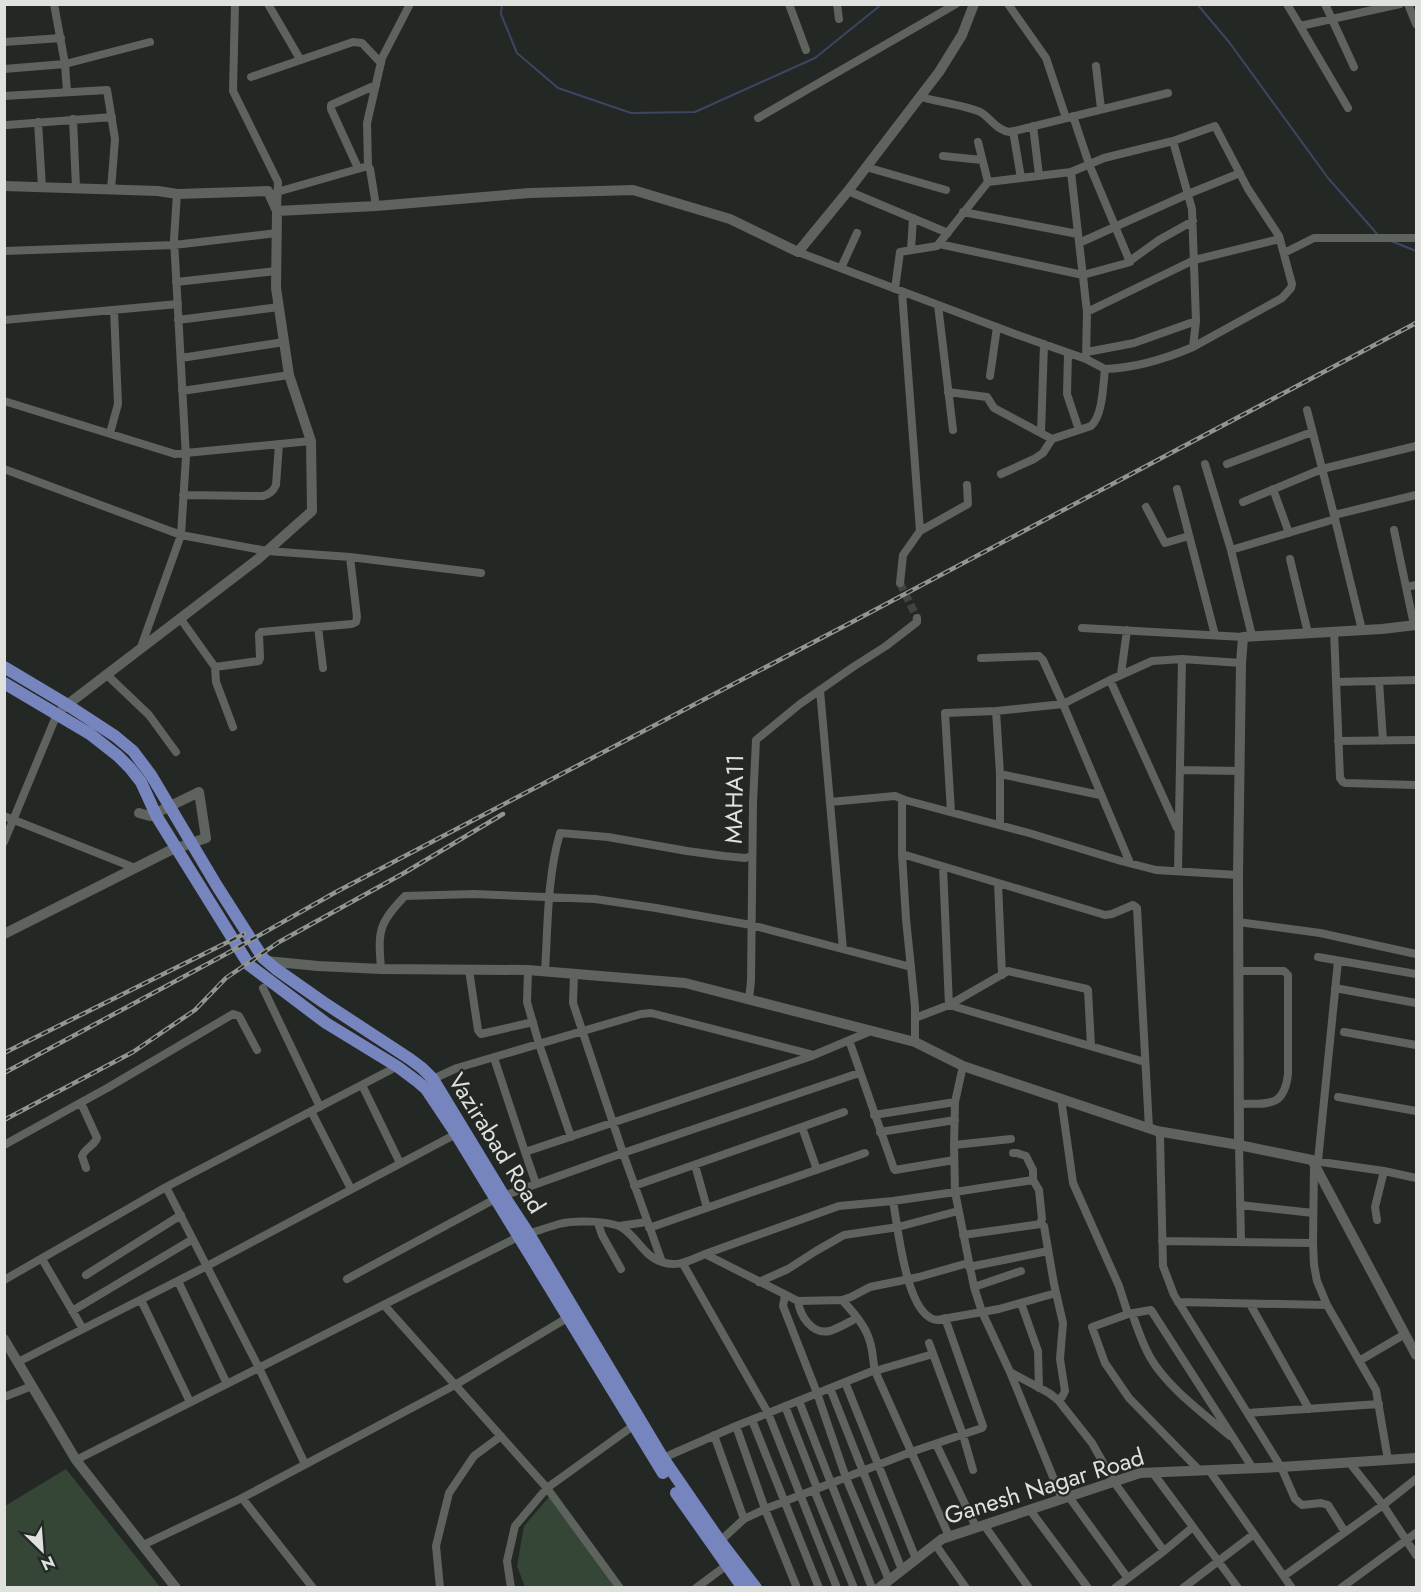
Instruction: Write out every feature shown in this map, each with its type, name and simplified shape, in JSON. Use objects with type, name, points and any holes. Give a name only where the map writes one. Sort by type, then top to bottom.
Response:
[{"type":"main road","name":"Vazirabad Road","points":[[4,667],[66,704],[115,736],[133,751],[146,779],[158,817],[249,965],[326,1023],[428,1083],[499,1197]]},
{"type":"main road","points":[[20,692],[27,680]]},
{"type":"main road","name":"Vazirabad Road","points":[[4,683],[103,744],[146,779],[263,959],[422,1068],[456,1134],[524,1235],[637,1423],[654,1460],[717,1544],[756,1587]]},
{"type":"main road","name":"Vazirabad Road","points":[[524,1235],[567,1318],[663,1458],[717,1544],[727,1565],[743,1587]]},
{"type":"street","points":[[54,4],[65,64],[67,92]]},
{"type":"street","points":[[4,842],[9,818],[57,714],[66,704],[258,559],[312,511],[311,441],[289,375],[276,288],[278,182],[233,91],[236,4]]},
{"type":"street","points":[[268,4],[300,59]]},
{"type":"street","points":[[376,206],[368,166],[367,127],[384,52],[410,4]]},
{"type":"street","points":[[789,4],[806,50]]},
{"type":"street","points":[[837,4],[839,20]]},
{"type":"street","points":[[758,118],[956,4]]},
{"type":"street","points":[[798,252],[921,97],[951,54],[974,4]]},
{"type":"street","points":[[1008,4],[1046,58],[1130,262]]},
{"type":"street","points":[[1287,4],[1348,108]]},
{"type":"street","points":[[1325,4],[1354,67]]},
{"type":"street","points":[[1300,26],[1400,4]]},
{"type":"street","points":[[1408,4],[1416,24]]},
{"type":"street","points":[[4,42],[61,38]]},
{"type":"street","points":[[4,69],[65,64],[150,42]]},
{"type":"street","points":[[251,77],[353,42],[365,46],[381,63]]},
{"type":"street","points":[[1096,66],[1101,109]]},
{"type":"street","points":[[358,168],[331,105],[376,85]]},
{"type":"street","points":[[4,96],[105,89],[115,142],[111,190]]},
{"type":"street","points":[[921,97],[980,112],[1005,132],[1168,93]]},
{"type":"street","points":[[7,124],[112,117]]},
{"type":"street","points":[[73,119],[76,189]]},
{"type":"street","points":[[38,122],[42,187]]},
{"type":"street","points":[[1033,126],[1039,176]]},
{"type":"street","points":[[920,531],[899,290],[900,252],[937,246],[988,182],[1071,172],[1104,158],[1173,141],[1215,126],[1248,189],[1280,238],[1292,284],[1291,288],[1287,295],[1193,347],[1157,361],[1105,369],[1086,356]]},
{"type":"street","points":[[1013,131],[1021,178]]},
{"type":"street","points":[[1173,141],[1192,209],[1196,321],[1193,347]]},
{"type":"street","points":[[978,142],[988,182]]},
{"type":"street","points":[[943,156],[982,160]]},
{"type":"street","points":[[277,192],[368,166]]},
{"type":"street","points":[[866,167],[946,190]]},
{"type":"street","points":[[1071,172],[1087,312],[1086,356]]},
{"type":"street","points":[[1079,243],[1240,173]]},
{"type":"street","points":[[4,186],[158,191],[177,194],[268,191],[277,211]]},
{"type":"street","points":[[277,211],[376,206],[530,193],[633,190],[730,219],[798,252],[1068,353],[1086,356],[1134,343],[1196,321]]},
{"type":"street","points":[[848,191],[948,232]]},
{"type":"street","points":[[141,648],[181,535],[186,452],[174,244],[177,194]]},
{"type":"street","points":[[963,212],[1078,234]]},
{"type":"street","points":[[911,250],[913,218]]},
{"type":"street","points":[[939,244],[1083,275],[1130,262],[1159,240],[1193,221]]},
{"type":"street","points":[[4,251],[174,244],[277,232]]},
{"type":"street","points":[[841,268],[857,233]]},
{"type":"street","points":[[1087,312],[1194,260],[1280,238]]},
{"type":"street","points":[[1284,253],[1314,238],[1416,238]]},
{"type":"street","points":[[176,282],[276,271]]},
{"type":"street","points":[[4,320],[178,304]]},
{"type":"street","points":[[938,305],[953,430]]},
{"type":"street","points":[[178,321],[279,306]]},
{"type":"street","points":[[110,433],[118,404],[114,310]]},
{"type":"street","points":[[990,376],[997,327]]},
{"type":"street","points":[[181,358],[284,342]]},
{"type":"street","points":[[1041,433],[1044,344]]},
{"type":"street","points":[[1068,353],[1067,393],[1079,430]]},
{"type":"street","points":[[1001,474],[1043,453],[1052,439],[1091,426],[1096,422],[1105,369]]},
{"type":"street","points":[[182,391],[289,375]]},
{"type":"street","points":[[948,392],[987,397],[994,408],[1052,439]]},
{"type":"street","points":[[4,401],[176,454],[311,441]]},
{"type":"street","points":[[1306,410],[1362,630]]},
{"type":"street","points":[[1227,464],[1312,432]]},
{"type":"street","points":[[183,495],[262,496],[269,494],[276,485],[279,444]]},
{"type":"street","points":[[1244,501],[1322,469],[1416,446]]},
{"type":"street","points":[[1205,464],[1231,550],[1247,637],[1241,663],[1239,771],[1238,971],[1241,1242]]},
{"type":"street","points":[[4,469],[181,535],[267,551],[350,557],[481,573]]},
{"type":"street","points":[[900,583],[903,555],[920,531],[968,504],[967,485]]},
{"type":"street","points":[[1177,489],[1215,635]]},
{"type":"street","points":[[1273,489],[1289,533]]},
{"type":"street","points":[[1231,550],[1335,517],[1416,495]]},
{"type":"street","points":[[1146,507],[1165,543],[1189,537]]},
{"type":"street","points":[[1082,627],[1247,637],[1415,625],[1394,530]]},
{"type":"street","points":[[214,667],[259,661],[259,634],[261,632],[352,624],[357,620],[350,557]]},
{"type":"street","points":[[1290,559],[1308,633]]},
{"type":"street","points":[[1406,587],[1416,585]]},
{"type":"street","points":[[180,618],[214,667],[216,682],[233,727]]},
{"type":"street","name":"MAHA11","points":[[749,999],[756,740],[820,690],[899,637],[917,622],[917,618]]},
{"type":"street","points":[[318,627],[323,668]]},
{"type":"street","points":[[1121,675],[1127,630]]},
{"type":"street","points":[[1334,632],[1340,778],[1343,782],[1416,785]]},
{"type":"street","points":[[981,658],[1039,656],[1043,660],[1130,863]]},
{"type":"street","points":[[951,812],[945,712],[996,711],[1063,704],[1152,661],[1182,659],[1241,663]]},
{"type":"street","points":[[1178,871],[1182,659]]},
{"type":"street","points":[[106,674],[149,715],[176,752]]},
{"type":"street","points":[[1110,680],[1179,832]]},
{"type":"street","points":[[1336,682],[1416,680]]},
{"type":"street","points":[[1380,681],[1383,741]]},
{"type":"street","points":[[820,690],[843,949]]},
{"type":"street","points":[[996,711],[1000,825]]},
{"type":"street","points":[[1338,741],[1416,740]]},
{"type":"street","points":[[1180,770],[1239,771]]},
{"type":"street","points":[[1000,774],[1100,795]]},
{"type":"street","points":[[4,934],[169,851],[206,838],[199,792],[150,816],[138,813]]},
{"type":"street","points":[[830,802],[895,796],[1156,870],[1238,875]]},
{"type":"street","points":[[905,800],[902,804],[903,854],[915,1042]]},
{"type":"street","points":[[9,818],[135,868]]},
{"type":"street","points":[[545,971],[553,856],[560,832],[608,837],[724,856],[745,858],[752,856]]},
{"type":"street","points":[[903,854],[1105,915],[1112,915],[1133,905],[1136,906],[1145,1062],[1153,1129],[1160,1136],[1163,1266],[1167,1281],[1281,1467],[1297,1502],[1302,1505],[1321,1503],[1328,1505],[1346,1532]]},
{"type":"street","points":[[943,867],[949,1005]]},
{"type":"street","points":[[998,883],[1002,975]]},
{"type":"street","points":[[381,969],[379,941],[382,925],[405,896],[474,894],[595,899],[656,908],[751,925],[911,967]]},
{"type":"street","points":[[1238,922],[1320,933],[1416,954]]},
{"type":"street","points":[[1318,957],[1416,974]]},
{"type":"street","points":[[263,959],[318,966],[381,969],[528,970],[685,983],[915,1042],[963,1066],[1153,1129],[1315,1162],[1384,1171],[1416,1178]]},
{"type":"street","points":[[1338,961],[1315,1162],[1314,1266],[1317,1281],[1327,1305],[1376,1390],[1388,1460]]},
{"type":"street","points":[[469,970],[478,1030],[481,1034],[533,1022]]},
{"type":"street","points":[[528,970],[527,1002],[571,1137]]},
{"type":"street","points":[[915,1018],[949,1005],[1008,971],[1088,989],[1091,1046]]},
{"type":"street","points":[[1238,971],[1284,971],[1288,975],[1287,1087],[1284,1094],[1273,1102],[1239,1104]]},
{"type":"street","points":[[574,974],[573,1003],[622,1153],[662,1262]]},
{"type":"street","points":[[262,988],[320,1107]]},
{"type":"street","points":[[1335,988],[1416,1003]]},
{"type":"street","points":[[949,1005],[1145,1062]]},
{"type":"street","points":[[428,1083],[457,1068],[582,1030],[651,1013],[814,1055]]},
{"type":"street","points":[[4,1146],[233,1014],[239,1016],[257,1050]]},
{"type":"street","points":[[525,1152],[814,1055],[871,1031]]},
{"type":"street","points":[[1344,1032],[1416,1045]]},
{"type":"street","points":[[849,1040],[893,1167],[896,1170],[954,1160]]},
{"type":"street","points":[[494,1058],[536,1184]]},
{"type":"street","points":[[4,1280],[166,1187],[410,1059]]},
{"type":"street","points":[[963,1066],[956,1102],[955,1192],[968,1265],[982,1312],[1066,1498],[1127,1577]]},
{"type":"street","points":[[347,1279],[499,1197],[859,1073]]},
{"type":"street","points":[[362,1085],[400,1163]]},
{"type":"street","points":[[1338,1097],[1416,1111]]},
{"type":"street","points":[[1061,1098],[1072,1183],[1150,1357],[1162,1374],[1235,1441]]},
{"type":"street","points":[[874,1115],[956,1102]]},
{"type":"street","points":[[81,1103],[97,1138],[82,1156],[86,1168]]},
{"type":"street","points":[[311,1111],[351,1190]]},
{"type":"street","points":[[634,1186],[844,1112]]},
{"type":"street","points":[[880,1132],[955,1120]]},
{"type":"street","points":[[802,1127],[817,1170]]},
{"type":"street","points":[[18,1362],[207,1266],[456,1134]]},
{"type":"street","points":[[954,1145],[1011,1139]]},
{"type":"street","points":[[76,1460],[524,1235],[571,1222],[619,1226],[648,1225],[707,1208],[865,1153]]},
{"type":"street","points":[[1013,1153],[1026,1156],[1032,1170],[1033,1180],[1039,1190],[1042,1219],[1040,1223],[1044,1226],[1063,1323],[1060,1359],[1065,1391],[1058,1400]]},
{"type":"street","points":[[1315,1162],[1416,1355]]},
{"type":"street","points":[[695,1165],[707,1208]]},
{"type":"street","points":[[1377,1220],[1375,1207],[1384,1171]]},
{"type":"street","points":[[619,1226],[652,1259],[669,1265],[683,1264],[839,1206],[893,1201],[1033,1180]]},
{"type":"street","points":[[166,1187],[259,1368],[305,1464]]},
{"type":"street","points":[[893,1201],[907,1280],[917,1303],[931,1319],[982,1312],[1056,1293]]},
{"type":"street","points":[[1240,1205],[1313,1213]]},
{"type":"street","points":[[759,1282],[789,1269],[844,1235],[898,1227],[958,1211]]},
{"type":"street","points":[[86,1275],[181,1215]]},
{"type":"street","points":[[598,1223],[621,1269]]},
{"type":"street","points":[[963,1235],[1041,1224]]},
{"type":"street","points":[[72,1311],[193,1239]]},
{"type":"street","points":[[1162,1241],[1313,1243]]},
{"type":"street","points":[[705,1254],[798,1301],[842,1300],[870,1287],[968,1265],[1048,1251]]},
{"type":"street","points":[[42,1259],[83,1329]]},
{"type":"street","points":[[683,1264],[768,1413],[837,1587]]},
{"type":"street","points":[[974,1287],[1021,1271]]},
{"type":"street","points":[[178,1281],[227,1384]]},
{"type":"street","points":[[785,1295],[783,1306],[817,1394],[884,1584]]},
{"type":"street","points":[[141,1300],[190,1402]]},
{"type":"street","points":[[842,1300],[867,1333],[875,1371],[949,1536]]},
{"type":"street","points":[[798,1301],[801,1313],[807,1322],[821,1331],[834,1330],[857,1318]]},
{"type":"street","points":[[1178,1302],[1327,1305]]},
{"type":"street","points":[[1022,1303],[1038,1351],[1040,1388]]},
{"type":"street","points":[[1250,1304],[1309,1409]]},
{"type":"street","points":[[384,1305],[547,1488],[620,1587]]},
{"type":"street","points":[[1252,1467],[1151,1310],[1130,1313],[1092,1327],[1105,1363],[1129,1398],[1204,1470],[1293,1587]]},
{"type":"street","points":[[143,1545],[242,1498],[455,1384],[567,1318]]},
{"type":"street","points":[[717,1544],[744,1519],[765,1509],[911,1452],[982,1428],[945,1318]]},
{"type":"street","points":[[1359,1361],[1405,1334]]},
{"type":"street","points":[[4,1339],[76,1460],[176,1587]]},
{"type":"street","points":[[929,1343],[963,1435],[973,1470]]},
{"type":"street","points":[[663,1458],[845,1382],[933,1354]]},
{"type":"street","points":[[1010,1372],[1058,1400],[1092,1443],[1114,1482],[1164,1551]]},
{"type":"street","points":[[845,1382],[915,1559]]},
{"type":"street","points":[[4,1397],[32,1386]]},
{"type":"street","points":[[830,1388],[902,1570]]},
{"type":"street","points":[[799,1401],[872,1587]]},
{"type":"street","points":[[1248,1413],[1379,1404]]},
{"type":"street","points":[[785,1406],[854,1587]]},
{"type":"street","points":[[752,1420],[819,1587]]},
{"type":"street","points":[[511,1587],[507,1561],[515,1526],[547,1488],[637,1423]]},
{"type":"street","points":[[736,1426],[765,1509],[797,1587]]},
{"type":"street","points":[[714,1435],[744,1519]]},
{"type":"street","points":[[440,1587],[436,1546],[449,1493],[474,1456],[501,1436]]},
{"type":"street","points":[[936,1444],[980,1526],[1029,1587]]},
{"type":"street","name":"Ganesh Nagar Road","points":[[884,1584],[942,1539],[1140,1473],[1416,1458]]},
{"type":"street","points":[[1349,1462],[1383,1505],[1416,1555]]},
{"type":"street","points":[[1153,1473],[1238,1587]]},
{"type":"street","points":[[1284,1576],[1416,1479]]},
{"type":"street","points":[[242,1498],[313,1587]]},
{"type":"street","points":[[1030,1510],[1088,1587]]},
{"type":"street","points":[[1114,1587],[1193,1527]]},
{"type":"street","points":[[1341,1587],[1416,1533]]},
{"type":"street","points":[[1183,1587],[1254,1534]]},
{"type":"street","points":[[935,1544],[965,1587]]},
{"type":"street","points":[[696,1587],[727,1565]]},
{"type":"green space","points":[[66,1469],[160,1587],[5,1587],[5,1506]]},
{"type":"green space","points":[[549,1497],[616,1587],[525,1587],[517,1566],[524,1526]]},
{"type":"waterway","points":[[502,4],[501,14],[517,53],[558,88],[631,113],[695,112],[815,58],[882,4]]},
{"type":"waterway","points":[[1197,4],[1229,42],[1328,178],[1378,235]]},
{"type":"waterway","points":[[1391,241],[1416,251]]},
{"type":"tunnel","points":[[900,583],[917,618]]},
{"type":"railway","points":[[4,1073],[336,892],[1416,323]]},
{"type":"railway","points":[[4,1120],[133,1052],[195,1010],[226,978],[279,942],[404,873],[503,814]]},
{"type":"railway","points":[[4,1053],[244,934]]}]
